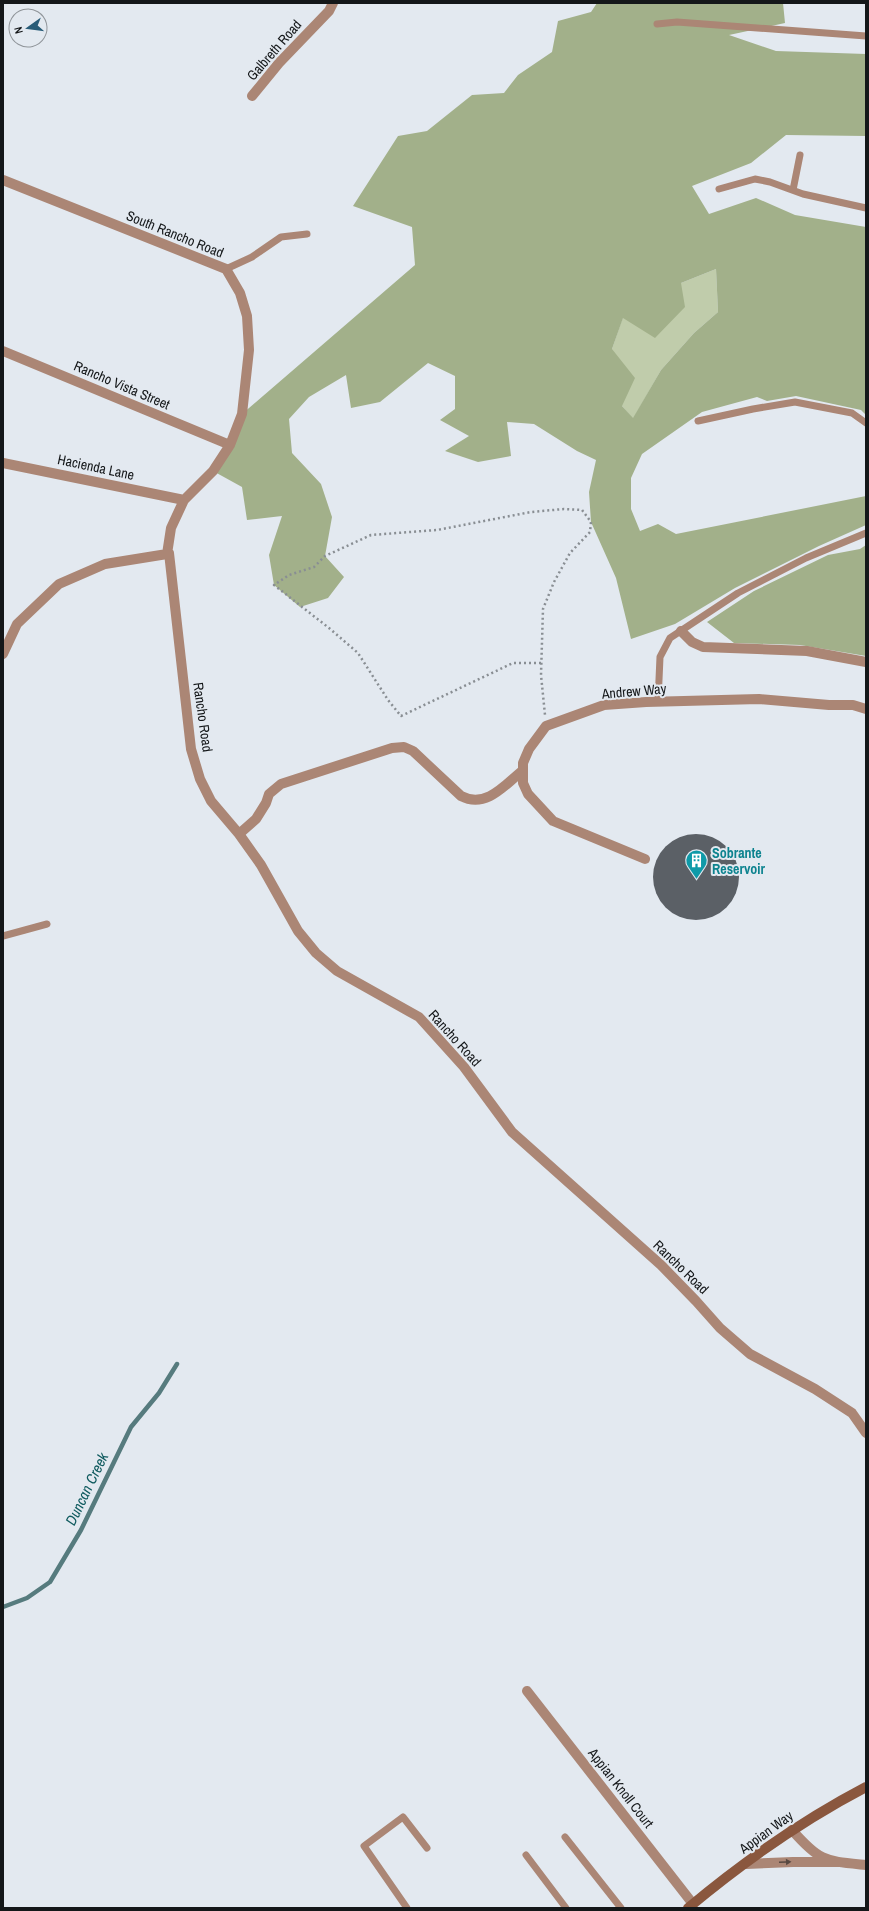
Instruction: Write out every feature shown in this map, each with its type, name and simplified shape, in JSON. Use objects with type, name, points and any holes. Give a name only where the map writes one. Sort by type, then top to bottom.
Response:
[{"type":"main road","name":"Appian Way","points":[[691,1906],[792,1830],[826,1807],[866,1786]]},
{"type":"street","name":"Galbreth Road","points":[[252,96],[279,63],[329,11],[333,3]]},
{"type":"street","name":"South Rancho Road","points":[[3,180],[226,269],[240,292],[247,316],[249,350],[242,414],[230,445],[213,471],[184,500],[171,528],[167,554]]},
{"type":"street","name":"Rancho Vista Street","points":[[3,351],[230,445]]},
{"type":"street","name":"Hacienda Lane","points":[[3,463],[184,500]]},
{"type":"street","name":"Rancho Road","points":[[167,554],[169,553],[191,749],[200,778],[211,801],[239,834],[261,865],[298,931],[316,953],[337,971],[419,1017],[464,1067],[512,1132],[661,1265],[720,1328],[750,1354],[815,1389],[852,1413],[866,1433]]},
{"type":"street","points":[[3,654],[17,624],[59,584],[105,564],[167,554]]},
{"type":"street","points":[[681,631],[692,642],[703,647],[807,652],[866,662]]},
{"type":"street","name":"Andrew Way","points":[[546,726],[604,705],[658,702],[759,699],[829,705],[853,705],[866,709]]},
{"type":"street","points":[[546,726],[529,749],[523,763],[523,783],[528,794],[553,821],[645,859]]},
{"type":"street","points":[[239,834],[256,819],[266,803],[269,794],[282,784],[392,748],[404,747],[413,751],[461,796],[471,801],[487,798],[523,770]]},
{"type":"street","name":"Appian Knoll Court","points":[[527,1691],[691,1906]]},
{"type":"street","points":[[792,1830],[812,1852],[821,1858],[837,1862]]},
{"type":"street","points":[[746,1864],[837,1862],[866,1865]]},
{"type":"lane","points":[[657,24],[677,22],[866,36]]},
{"type":"lane","points":[[793,190],[800,155]]},
{"type":"lane","points":[[719,189],[755,179],[770,182],[804,194],[866,208]]},
{"type":"lane","points":[[226,269],[252,257],[281,237],[307,234]]},
{"type":"lane","points":[[698,421],[753,409],[795,402],[852,413],[866,423]]},
{"type":"lane","points":[[658,702],[660,657],[670,638],[738,593],[806,558],[866,533]]},
{"type":"lane","points":[[3,936],[47,924]]},
{"type":"lane","points":[[407,1908],[364,1846],[403,1817],[427,1848]]},
{"type":"lane","points":[[565,1837],[621,1908]]},
{"type":"lane","points":[[526,1855],[566,1908]]},
{"type":"path","points":[[541,663],[513,663],[401,716],[388,700],[358,653],[274,585],[289,575],[314,567],[325,556],[372,535],[437,530],[531,512],[564,509],[582,510],[591,522],[590,532],[570,553],[554,582],[543,609],[541,663],[546,726]]},
{"type":"green space","points":[[597,3],[783,3],[785,23],[729,35],[776,51],[866,54],[866,136],[786,135],[751,163],[692,186],[709,214],[756,198],[795,215],[866,227],[866,415],[861,410],[796,396],[767,401],[757,397],[702,412],[642,454],[631,478],[631,509],[640,531],[658,524],[676,534],[866,496],[866,525],[819,546],[735,588],[675,624],[631,639],[616,578],[591,522],[589,492],[596,460],[577,451],[534,424],[507,422],[511,456],[478,462],[445,451],[469,436],[440,420],[455,409],[455,376],[428,363],[380,402],[351,408],[346,375],[309,397],[289,419],[292,453],[321,484],[332,517],[325,556],[344,577],[328,598],[300,607],[274,585],[269,555],[282,516],[247,520],[242,487],[213,471],[242,414],[415,265],[412,227],[353,206],[398,136],[427,131],[472,95],[504,93],[518,75],[552,52],[558,21],[591,12]],"holes":[[[716,269],[718,312],[694,333],[661,370],[633,418],[622,406],[635,378],[612,349],[623,318],[655,338],[685,307],[681,283]]]},
{"type":"green space","points":[[716,269],[718,312],[694,333],[661,370],[633,419],[622,406],[612,349],[623,317],[681,283]]},
{"type":"green space","points":[[866,545],[866,656],[800,645],[734,643],[707,622],[754,591],[828,555],[860,549]]},
{"type":"building","name":"Sobrante Reservoir","points":[[696,834],[712,838],[726,847],[735,861],[739,877],[735,893],[726,907],[712,916],[696,920],[680,916],[666,907],[657,893],[653,877],[657,861],[666,847],[680,838]]},
{"type":"waterway","name":"Duncan Creek","points":[[3,1607],[27,1598],[50,1582],[81,1530],[131,1427],[159,1393],[177,1364]]},
{"type":"place","name":"Sobrante Reservoir","points":[[696,880]]}]
